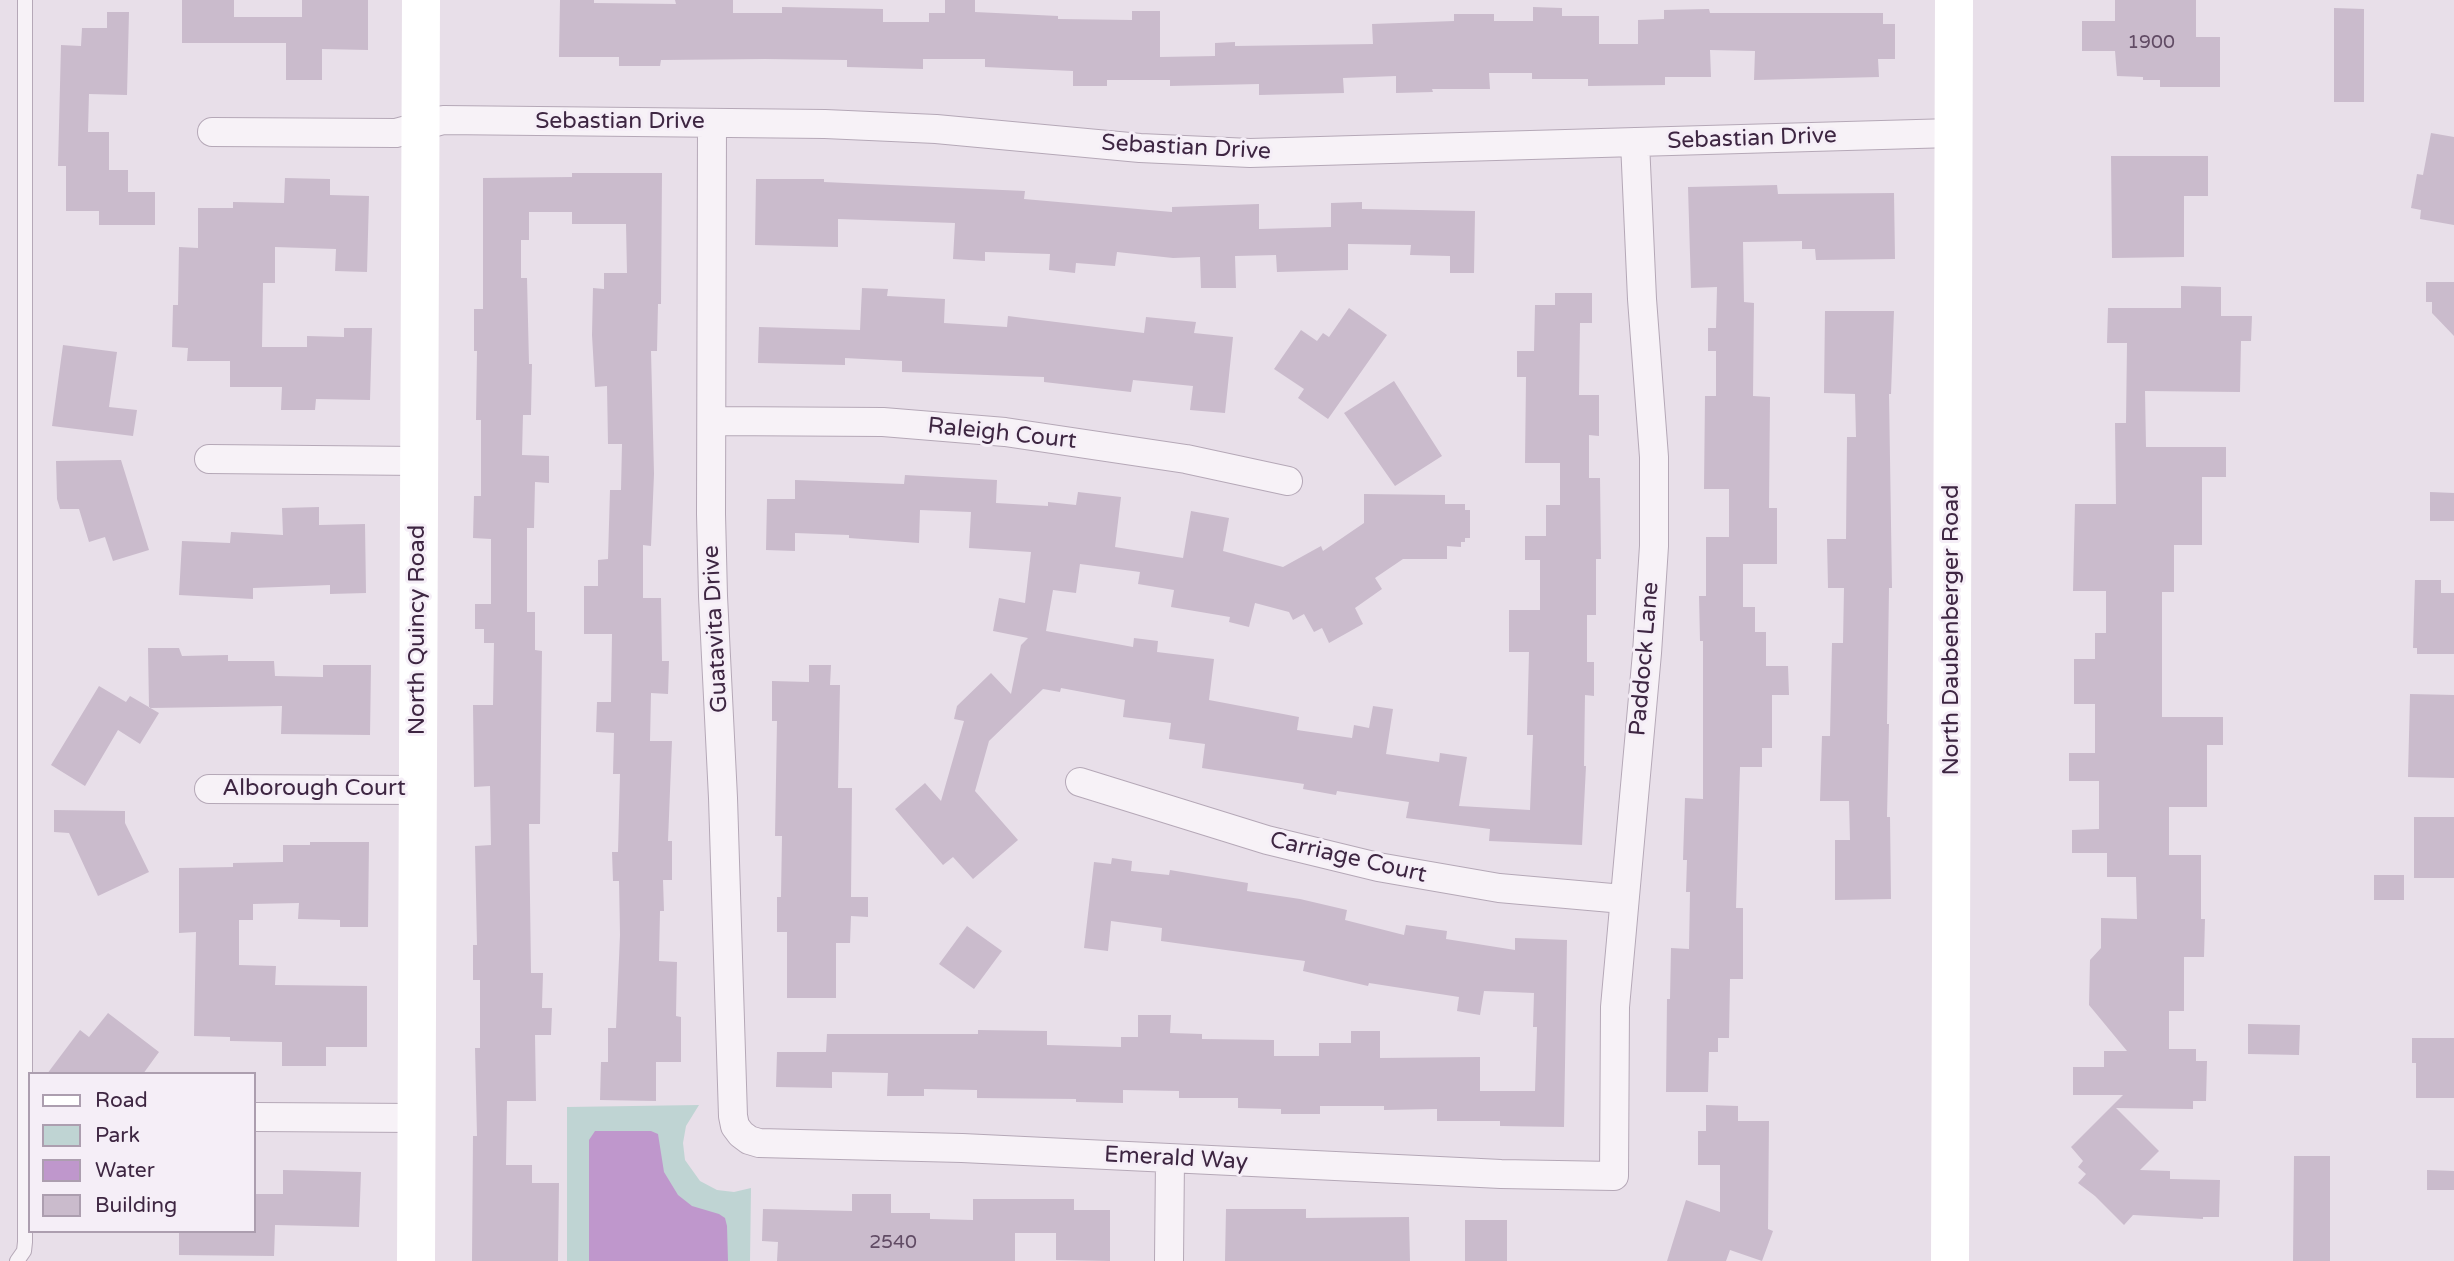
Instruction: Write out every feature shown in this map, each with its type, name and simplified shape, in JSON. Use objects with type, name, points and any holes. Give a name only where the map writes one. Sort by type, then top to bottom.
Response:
[{"type":"street","name":"North Quincy Road","points":[[416,1261],[421,0]]},
{"type":"street","name":"North Daubenberger Road","points":[[1950,1261],[1954,0]]},
{"type":"street","name":"Sebastian Drive","points":[[212,132],[396,133],[443,120],[712,122],[882,126],[1154,149],[1250,153],[1952,133]]},
{"type":"street","name":"Guatavita Drive","points":[[712,122],[713,585],[733,1116],[741,1134]]},
{"type":"street","name":"Paddock Lane","points":[[1614,1176],[1615,1007],[1647,653],[1655,501],[1634,142]]},
{"type":"street","name":"Raleigh Court","points":[[712,421],[883,422],[980,429],[1135,450],[1289,481]]},
{"type":"street","points":[[209,459],[419,461]]},
{"type":"street","name":"Carriage Court","points":[[1080,782],[1266,840],[1378,867],[1499,888],[1623,899]]},
{"type":"street","name":"Alborough Court","points":[[209,789],[418,790]]},
{"type":"street","points":[[256,1117],[416,1118]]},
{"type":"street","name":"Emerald Way","points":[[741,1134],[759,1143],[962,1148],[1501,1174],[1614,1176]]},
{"type":"street","points":[[1169,1261],[1170,1158]]},
{"type":"lane","points":[[18,1261],[24,1242],[26,0]]},
{"type":"green space","points":[[699,1105],[686,1126],[683,1143],[685,1160],[700,1181],[717,1190],[734,1192],[751,1188],[750,1261],[567,1261],[567,1107]]},
{"type":"water","points":[[595,1131],[651,1131],[658,1134],[664,1172],[678,1195],[692,1206],[725,1218],[728,1261],[589,1261],[589,1140]]},
{"type":"building","points":[[182,0],[234,0],[234,17],[302,17],[302,0],[368,0],[368,50],[322,49],[322,80],[286,80],[286,43],[182,43]]},
{"type":"building","points":[[560,0],[676,4],[675,0],[733,0],[733,13],[782,13],[782,7],[883,9],[883,22],[929,22],[929,13],[945,13],[945,0],[975,0],[975,12],[1058,16],[1058,19],[1132,20],[1132,11],[1160,11],[1160,57],[1215,56],[1215,43],[1235,42],[1235,46],[1373,44],[1372,24],[1454,21],[1454,14],[1494,14],[1494,21],[1533,21],[1533,7],[1562,8],[1562,16],[1599,16],[1599,44],[1638,44],[1638,20],[1664,19],[1664,10],[1709,9],[1710,13],[1883,13],[1883,24],[1895,24],[1895,59],[1878,59],[1879,77],[1754,80],[1755,51],[1710,50],[1711,77],[1665,77],[1665,85],[1588,86],[1588,79],[1532,79],[1532,73],[1489,73],[1490,89],[1432,89],[1433,92],[1396,93],[1396,76],[1343,78],[1344,93],[1259,95],[1259,84],[1170,86],[1170,80],[1107,80],[1107,86],[1073,86],[1073,71],[985,67],[985,59],[923,59],[923,69],[847,67],[847,60],[765,59],[661,60],[660,66],[619,66],[619,57],[559,57]]},
{"type":"building","points":[[2115,0],[2196,0],[2196,37],[2220,37],[2220,87],[2160,87],[2160,80],[2117,76],[2115,51],[2082,51],[2082,21],[2115,21]]},
{"type":"building","points":[[2334,8],[2364,9],[2364,102],[2334,102]]},
{"type":"building","points":[[107,12],[129,12],[127,95],[89,94],[88,132],[109,132],[109,170],[128,170],[128,192],[155,192],[155,225],[99,225],[99,211],[66,211],[66,166],[58,166],[61,45],[81,46],[82,28],[107,28]]},
{"type":"building","points":[[2431,133],[2454,137],[2454,225],[2420,219],[2421,210],[2411,208],[2417,174],[2423,175]]},
{"type":"building","points":[[2111,156],[2208,156],[2208,196],[2184,196],[2184,257],[2112,258]]},
{"type":"building","points":[[572,173],[662,173],[661,304],[658,304],[657,351],[651,351],[654,474],[651,546],[643,545],[643,598],[661,598],[662,661],[669,661],[668,694],[651,693],[650,741],[672,741],[668,841],[672,841],[672,880],[663,880],[664,911],[660,911],[659,961],[677,962],[676,1016],[681,1017],[681,1062],[656,1062],[656,1101],[600,1100],[601,1062],[608,1062],[608,1028],[616,1028],[620,935],[619,881],[613,881],[612,852],[618,852],[620,774],[613,774],[614,733],[596,732],[597,702],[611,702],[612,634],[584,634],[584,586],[598,586],[598,560],[608,559],[610,490],[621,490],[622,444],[608,444],[607,386],[595,387],[592,335],[593,288],[604,289],[604,273],[627,273],[626,224],[572,224],[572,212],[529,212],[529,240],[521,240],[521,278],[527,278],[529,364],[532,364],[531,415],[523,415],[522,455],[549,456],[549,483],[535,482],[534,528],[527,528],[527,612],[535,612],[535,650],[542,651],[540,824],[529,824],[531,973],[543,973],[542,1008],[552,1008],[551,1035],[535,1035],[536,1101],[507,1101],[506,1165],[532,1165],[532,1183],[559,1183],[558,1261],[472,1261],[473,1136],[477,1136],[475,1048],[480,1048],[480,980],[473,980],[473,945],[477,945],[475,846],[491,845],[490,786],[474,787],[473,705],[493,705],[494,643],[484,643],[484,629],[475,629],[475,604],[491,604],[491,539],[473,538],[474,496],[481,496],[481,420],[476,420],[477,351],[474,351],[474,309],[483,309],[483,178],[572,177]]},
{"type":"building","points":[[285,178],[330,179],[330,195],[369,196],[367,272],[335,271],[336,249],[275,247],[275,283],[263,283],[262,347],[307,347],[307,336],[344,337],[344,328],[372,328],[370,400],[316,399],[315,410],[281,410],[282,387],[230,387],[230,361],[187,361],[188,348],[172,347],[173,305],[178,305],[179,247],[198,248],[198,208],[233,208],[233,202],[284,203]]},
{"type":"building","points":[[756,179],[824,179],[824,182],[1025,191],[1024,199],[1172,212],[1172,207],[1259,204],[1259,229],[1331,227],[1331,203],[1362,202],[1362,209],[1475,211],[1474,273],[1450,273],[1450,256],[1410,255],[1411,245],[1348,244],[1348,270],[1277,272],[1276,255],[1235,256],[1236,288],[1201,288],[1200,257],[1173,258],[1117,252],[1115,266],[1076,263],[1075,273],[1049,270],[1050,254],[985,252],[985,261],[953,259],[955,223],[838,219],[838,247],[755,245]]},
{"type":"building","points":[[1777,185],[1778,194],[1894,193],[1895,259],[1816,260],[1815,249],[1802,249],[1802,241],[1743,242],[1744,302],[1754,303],[1753,396],[1770,397],[1769,508],[1777,508],[1777,564],[1743,564],[1743,607],[1755,607],[1755,632],[1766,632],[1766,666],[1788,666],[1789,695],[1772,695],[1772,748],[1762,748],[1762,767],[1740,767],[1736,908],[1743,908],[1743,979],[1730,979],[1729,1038],[1718,1038],[1718,1052],[1709,1052],[1708,1092],[1666,1092],[1667,999],[1670,999],[1671,948],[1689,949],[1690,892],[1686,892],[1687,860],[1683,860],[1685,798],[1703,799],[1703,641],[1700,641],[1699,596],[1706,596],[1706,537],[1729,537],[1729,489],[1704,489],[1705,396],[1716,396],[1716,351],[1708,351],[1708,328],[1716,328],[1717,287],[1691,288],[1688,187]]},
{"type":"building","points":[[2426,282],[2454,282],[2454,336],[2432,313],[2432,302],[2426,302]]},
{"type":"building","points":[[2181,286],[2221,287],[2221,316],[2252,316],[2251,341],[2241,341],[2240,392],[2145,391],[2146,447],[2226,447],[2226,477],[2202,477],[2202,545],[2174,545],[2174,592],[2162,592],[2162,717],[2223,717],[2223,745],[2207,745],[2207,807],[2169,807],[2169,855],[2201,855],[2201,919],[2205,919],[2204,957],[2184,957],[2184,1011],[2169,1011],[2169,1049],[2196,1049],[2196,1061],[2207,1061],[2206,1101],[2193,1101],[2193,1109],[2116,1108],[2159,1151],[2140,1170],[2170,1171],[2170,1179],[2220,1180],[2219,1217],[2203,1219],[2133,1215],[2124,1225],[2078,1183],[2086,1174],[2078,1167],[2083,1161],[2071,1147],[2123,1095],[2073,1095],[2073,1067],[2104,1067],[2104,1051],[2127,1051],[2089,1005],[2090,960],[2101,948],[2101,918],[2137,919],[2136,877],[2107,877],[2107,853],[2072,853],[2072,830],[2099,829],[2099,781],[2069,781],[2069,753],[2095,753],[2095,704],[2074,704],[2074,659],[2095,659],[2095,633],[2106,633],[2106,591],[2073,591],[2075,504],[2116,504],[2115,423],[2126,423],[2127,343],[2107,343],[2108,308],[2181,308]]},
{"type":"building","points":[[862,288],[888,289],[887,296],[945,299],[944,323],[1007,327],[1008,316],[1144,333],[1146,317],[1196,322],[1194,333],[1233,337],[1225,413],[1190,410],[1193,386],[1133,380],[1131,392],[1044,382],[1044,377],[902,372],[902,361],[845,358],[845,365],[758,363],[759,327],[860,330]]},
{"type":"building","points":[[1555,293],[1592,293],[1592,323],[1580,323],[1579,395],[1599,395],[1599,436],[1589,435],[1589,478],[1600,478],[1601,559],[1596,559],[1596,615],[1587,615],[1587,662],[1594,662],[1594,696],[1585,695],[1586,766],[1582,845],[1489,841],[1490,829],[1406,818],[1409,802],[1337,791],[1336,795],[1303,789],[1304,784],[1202,768],[1205,744],[1169,739],[1171,723],[1123,717],[1125,700],[1061,688],[1060,692],[1043,689],[989,741],[975,791],[1018,840],[973,879],[953,857],[943,865],[895,809],[925,783],[941,801],[964,721],[954,719],[957,706],[991,673],[1011,694],[1021,645],[1028,638],[993,631],[999,598],[1025,603],[1031,552],[969,548],[971,512],[920,510],[919,543],[849,538],[849,535],[795,533],[795,551],[766,550],[767,499],[795,499],[795,480],[904,484],[905,475],[997,480],[996,503],[1048,506],[1048,502],[1076,505],[1078,492],[1121,497],[1115,547],[1183,558],[1191,511],[1229,518],[1223,551],[1283,567],[1321,546],[1323,551],[1364,523],[1364,494],[1445,495],[1445,504],[1465,504],[1465,510],[1470,510],[1470,538],[1461,542],[1461,547],[1447,546],[1447,559],[1403,559],[1375,578],[1382,589],[1355,608],[1363,624],[1329,643],[1322,628],[1314,632],[1304,614],[1293,620],[1289,612],[1255,603],[1249,627],[1229,622],[1230,617],[1171,607],[1174,590],[1138,584],[1140,572],[1080,564],[1076,593],[1053,590],[1046,631],[1133,647],[1134,638],[1158,641],[1157,652],[1214,659],[1209,700],[1299,717],[1297,730],[1352,738],[1354,725],[1369,728],[1373,706],[1393,709],[1386,754],[1439,762],[1440,753],[1467,757],[1459,806],[1530,810],[1533,735],[1527,735],[1529,652],[1509,652],[1509,610],[1540,610],[1540,560],[1525,560],[1525,536],[1546,536],[1546,505],[1560,505],[1560,463],[1525,463],[1526,377],[1517,377],[1517,351],[1534,351],[1535,305],[1555,305]]},
{"type":"building","points":[[1349,308],[1387,335],[1328,419],[1298,398],[1304,389],[1274,369],[1301,330],[1317,341],[1323,333],[1329,337]]},
{"type":"building","points":[[1825,311],[1894,311],[1889,394],[1892,588],[1889,588],[1887,724],[1887,817],[1890,817],[1891,899],[1835,900],[1835,840],[1850,840],[1849,801],[1820,801],[1822,736],[1830,736],[1832,643],[1843,643],[1844,588],[1828,588],[1827,539],[1846,539],[1847,437],[1856,437],[1855,394],[1824,393]]},
{"type":"building","points":[[63,345],[117,352],[109,407],[137,410],[133,436],[52,426]]},
{"type":"building","points":[[1394,381],[1442,456],[1395,486],[1344,413]]},
{"type":"building","points":[[121,460],[149,550],[113,561],[105,537],[89,542],[79,509],[60,509],[57,499],[56,461]]},
{"type":"building","points":[[2430,492],[2454,493],[2454,521],[2430,521]]},
{"type":"building","points":[[319,507],[319,525],[365,524],[366,593],[330,594],[330,585],[253,588],[253,599],[179,595],[182,541],[230,543],[231,532],[283,535],[282,508]]},
{"type":"building","points":[[2415,580],[2441,580],[2441,593],[2454,593],[2454,654],[2417,654],[2417,648],[2413,648]]},
{"type":"building","points":[[148,648],[179,648],[182,656],[228,655],[228,661],[274,661],[275,676],[323,677],[323,665],[371,665],[370,735],[281,734],[282,706],[149,708]]},
{"type":"building","points":[[809,665],[831,665],[830,685],[840,685],[838,788],[852,788],[851,897],[868,897],[868,917],[851,916],[850,943],[836,943],[836,998],[787,998],[787,932],[777,932],[777,897],[781,897],[782,836],[775,836],[777,721],[772,721],[772,681],[809,682]]},
{"type":"building","points":[[99,686],[126,702],[130,696],[159,713],[140,744],[118,730],[85,786],[51,765]]},
{"type":"building","points":[[2410,694],[2454,695],[2454,778],[2408,777]]},
{"type":"building","points":[[54,810],[125,811],[125,823],[149,872],[98,896],[69,833],[54,832]]},
{"type":"building","points":[[2414,817],[2454,817],[2454,878],[2414,878]]},
{"type":"building","points":[[310,842],[369,842],[368,927],[340,927],[340,920],[298,919],[299,903],[253,904],[253,920],[239,920],[239,965],[276,966],[275,985],[367,986],[367,1047],[326,1047],[326,1066],[282,1066],[282,1042],[230,1041],[230,1037],[194,1036],[196,932],[179,933],[179,868],[233,867],[233,863],[283,862],[283,845],[310,845]]},
{"type":"building","points":[[1112,858],[1132,861],[1131,871],[1169,875],[1170,870],[1248,883],[1247,891],[1347,910],[1345,920],[1404,935],[1406,925],[1447,931],[1446,939],[1515,950],[1515,938],[1567,940],[1564,1127],[1500,1126],[1500,1121],[1437,1121],[1437,1109],[1384,1110],[1384,1106],[1320,1106],[1320,1114],[1281,1114],[1281,1109],[1238,1108],[1238,1098],[1179,1098],[1179,1091],[1123,1090],[1123,1103],[1076,1102],[1076,1099],[977,1098],[977,1090],[924,1089],[924,1096],[887,1096],[888,1073],[832,1072],[832,1088],[776,1087],[777,1052],[826,1052],[827,1034],[1047,1031],[1047,1045],[1121,1047],[1121,1037],[1138,1037],[1138,1015],[1171,1015],[1170,1033],[1202,1034],[1202,1039],[1274,1040],[1274,1056],[1319,1056],[1319,1043],[1351,1043],[1351,1031],[1380,1031],[1380,1058],[1480,1057],[1480,1091],[1535,1091],[1537,1027],[1533,1027],[1534,993],[1484,991],[1480,1015],[1457,1011],[1459,997],[1369,983],[1368,986],[1303,971],[1305,961],[1161,941],[1162,928],[1111,921],[1108,951],[1084,948],[1094,862],[1111,864]]},
{"type":"building","points":[[2374,875],[2404,875],[2404,900],[2374,900]]},
{"type":"building","points":[[967,926],[1002,951],[974,989],[939,964]]},
{"type":"building","points":[[108,1013],[159,1052],[144,1072],[48,1072],[80,1030],[89,1037]]},
{"type":"building","points":[[2248,1024],[2300,1025],[2299,1055],[2248,1054]]},
{"type":"building","points":[[2412,1038],[2454,1038],[2454,1098],[2416,1098],[2416,1063],[2412,1063]]},
{"type":"building","points":[[1706,1105],[1738,1106],[1738,1121],[1769,1121],[1768,1229],[1773,1231],[1762,1261],[1730,1250],[1726,1261],[1667,1261],[1686,1200],[1720,1212],[1720,1165],[1698,1165],[1698,1131],[1706,1131]]},
{"type":"building","points":[[2294,1156],[2330,1156],[2330,1261],[2293,1261]]},
{"type":"building","points":[[283,1170],[361,1172],[359,1227],[275,1225],[274,1256],[179,1255],[179,1233],[256,1233],[256,1194],[283,1194]]},
{"type":"building","points":[[2427,1170],[2454,1171],[2454,1190],[2427,1190]]},
{"type":"building","points":[[852,1194],[891,1194],[891,1213],[930,1213],[930,1219],[973,1220],[973,1199],[1074,1199],[1074,1210],[1110,1210],[1110,1261],[1056,1260],[1056,1233],[1015,1233],[1015,1261],[777,1261],[778,1242],[762,1241],[763,1209],[852,1211]]},
{"type":"building","points":[[1226,1209],[1306,1209],[1306,1218],[1409,1217],[1410,1261],[1225,1261]]},
{"type":"building","points":[[1465,1220],[1507,1220],[1507,1261],[1465,1261]]}]
